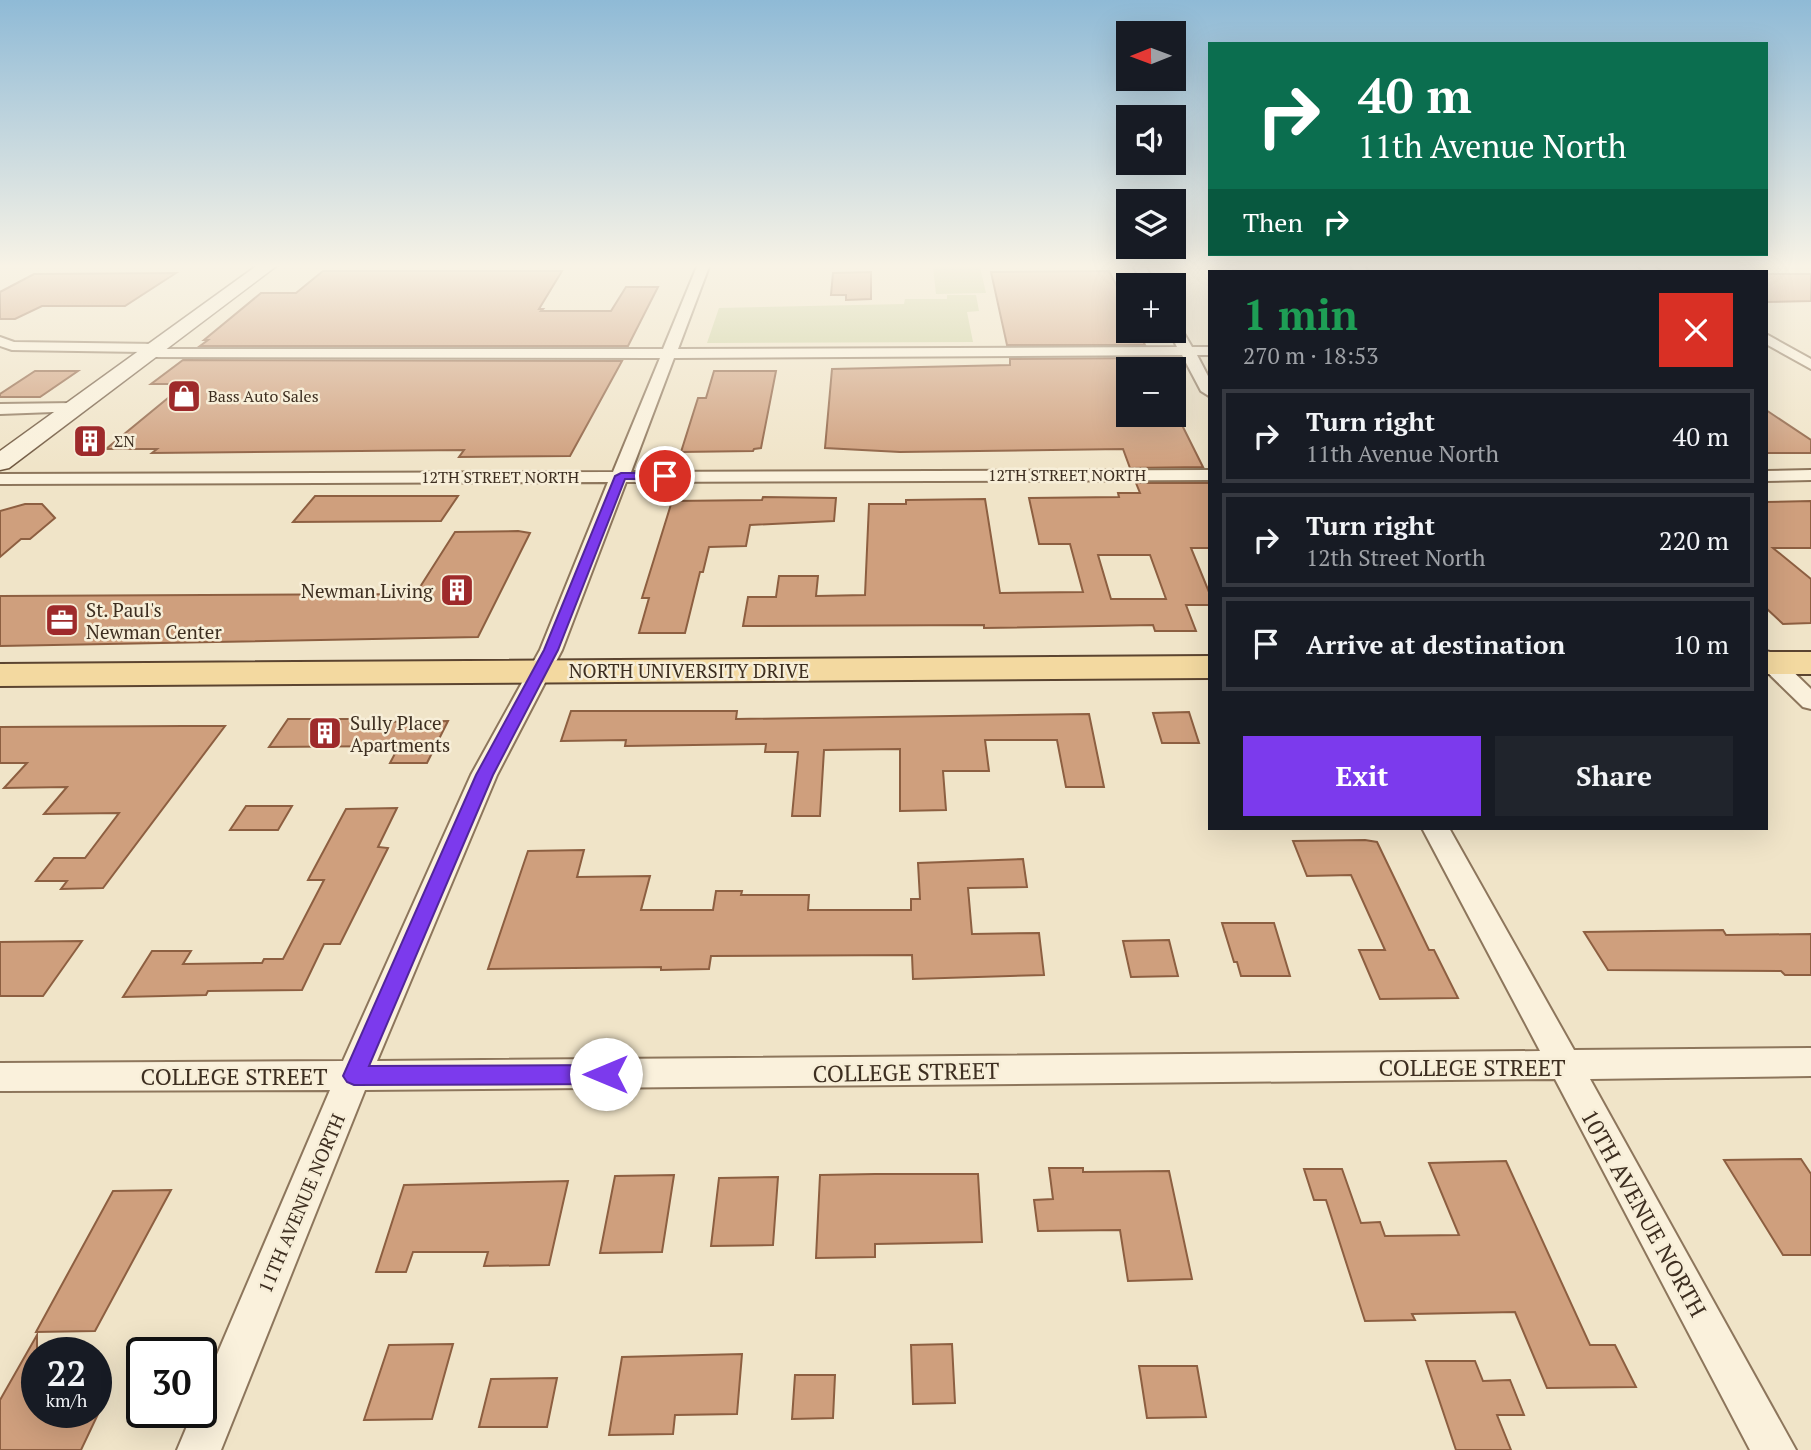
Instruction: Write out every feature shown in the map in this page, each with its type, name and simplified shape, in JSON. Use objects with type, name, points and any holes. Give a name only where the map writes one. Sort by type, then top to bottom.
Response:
[{"type":"main road","points":[[0,463],[178,332]]},
{"type":"main road","points":[[1768,661],[1811,663]]},
{"type":"main road","name":"NORTH UNIVERSITY DRIVE","points":[[0,675],[1208,667]]},
{"type":"street","name":"11TH AVENUE NORTH","points":[[199,1450],[354,1076],[484,775],[540,671],[606,518],[677,332]]},
{"type":"street","points":[[1768,339],[1811,365]]},
{"type":"street","points":[[0,341],[12,346],[153,350],[668,353],[1208,351]]},
{"type":"street","points":[[1182,343],[1208,389]]},
{"type":"street","points":[[1768,348],[1811,355]]},
{"type":"street","points":[[0,409],[74,408]]},
{"type":"street","name":"12TH STREET NORTH","points":[[0,479],[1208,475]]},
{"type":"street","points":[[1768,476],[1811,475]]},
{"type":"street","points":[[1768,662],[1811,702]]},
{"type":"street","name":"10TH AVENUE NORTH","points":[[1437,830],[1774,1450]]},
{"type":"street","name":"COLLEGE STREET","points":[[0,1077],[1811,1062]]},
{"type":"green space","points":[[711,332],[971,332],[973,342],[707,343]]},
{"type":"building","points":[[214,332],[635,332],[628,346],[200,346],[208,340],[204,340]]},
{"type":"building","points":[[1004,332],[1116,332],[1116,343],[1145,345],[1007,345]]},
{"type":"building","points":[[1116,358],[1116,427],[1183,427],[1203,467],[1130,468],[1123,449],[900,452],[825,448],[832,369],[1010,365],[1010,359]]},
{"type":"building","points":[[183,360],[622,361],[570,456],[459,457],[464,450],[152,453],[157,449],[106,449],[185,384],[151,384]]},
{"type":"building","points":[[35,371],[78,371],[40,397],[0,397],[0,394]]},
{"type":"building","points":[[714,371],[776,371],[761,448],[753,451],[681,452],[698,398],[706,398]]},
{"type":"building","points":[[1768,411],[1811,440],[1811,453],[1768,453]]},
{"type":"building","points":[[1136,483],[1208,483],[1208,548],[1191,548],[1208,590],[1208,605],[1186,605],[1196,631],[1155,631],[1153,625],[984,628],[984,625],[743,626],[748,597],[776,597],[779,576],[818,576],[816,596],[865,595],[869,504],[906,504],[906,500],[985,499],[1000,593],[1083,592],[1070,544],[1039,544],[1029,498],[1119,497],[1118,493],[1140,493]],"holes":[[[1098,555],[1150,555],[1166,599],[1111,599]]]},
{"type":"building","points":[[315,496],[458,496],[441,521],[293,522]]},
{"type":"building","points":[[763,497],[836,498],[834,521],[750,525],[746,546],[709,547],[685,633],[639,633],[649,598],[642,598],[672,501],[762,500]]},
{"type":"building","points":[[1811,501],[1811,548],[1773,548],[1811,579],[1811,623],[1783,624],[1768,610],[1768,502]]},
{"type":"building","points":[[25,504],[42,504],[55,518],[30,539],[21,539],[0,557],[0,511]]},
{"type":"building","name":"Newman Living","points":[[455,532],[530,533],[478,637],[0,646],[0,596],[404,594],[420,587]]},
{"type":"building","points":[[571,711],[737,711],[736,719],[1089,714],[1104,787],[1066,787],[1057,740],[985,740],[989,771],[943,771],[946,810],[900,811],[900,749],[824,750],[820,816],[792,816],[798,752],[765,752],[766,744],[625,746],[626,740],[561,741]]},
{"type":"building","points":[[1189,712],[1199,743],[1162,743],[1153,713]]},
{"type":"building","points":[[288,719],[448,721],[427,763],[390,763],[399,746],[269,747]]},
{"type":"building","points":[[225,726],[103,888],[61,889],[67,881],[36,881],[54,858],[85,858],[119,813],[44,814],[67,787],[4,788],[27,763],[0,763],[0,727]]},
{"type":"building","points":[[246,806],[292,806],[278,830],[230,830]]},
{"type":"building","points":[[397,808],[378,847],[388,848],[340,944],[324,944],[302,990],[208,991],[206,995],[123,997],[152,951],[191,951],[183,964],[262,963],[264,959],[283,959],[324,880],[308,880],[346,809]]},
{"type":"building","points":[[1293,841],[1377,842],[1429,950],[1434,950],[1458,998],[1380,999],[1359,950],[1385,950],[1351,875],[1307,876]]},
{"type":"building","points":[[584,850],[577,877],[650,876],[641,910],[713,910],[716,891],[742,891],[741,895],[809,895],[808,910],[911,910],[911,899],[920,899],[918,863],[1023,859],[1027,887],[968,888],[972,934],[1039,933],[1044,975],[913,979],[912,955],[711,956],[709,969],[488,969],[528,851]]},
{"type":"building","points":[[1222,923],[1274,923],[1290,976],[1241,976]]},
{"type":"building","points":[[1723,930],[1726,935],[1811,934],[1811,975],[1785,975],[1781,971],[1608,970],[1584,932]]},
{"type":"building","points":[[1169,940],[1178,976],[1131,977],[1123,941]]},
{"type":"building","points":[[82,941],[43,996],[0,996],[0,942]]},
{"type":"building","points":[[1801,1159],[1811,1174],[1811,1255],[1783,1255],[1724,1160]]},
{"type":"building","points":[[1506,1161],[1590,1345],[1615,1345],[1636,1387],[1547,1388],[1515,1312],[1412,1314],[1415,1320],[1365,1321],[1326,1200],[1314,1200],[1304,1169],[1342,1169],[1361,1223],[1380,1222],[1385,1236],[1459,1235],[1429,1163]]},
{"type":"building","points":[[1049,1168],[1083,1168],[1083,1172],[1169,1171],[1192,1279],[1128,1281],[1120,1230],[1038,1231],[1034,1200],[1053,1199]]},
{"type":"building","points":[[978,1174],[982,1242],[875,1244],[875,1257],[816,1258],[820,1175]]},
{"type":"building","points":[[674,1175],[662,1252],[600,1253],[615,1176]]},
{"type":"building","points":[[778,1177],[773,1245],[711,1246],[719,1178]]},
{"type":"building","points":[[568,1181],[549,1265],[484,1266],[488,1252],[413,1252],[406,1272],[376,1272],[404,1185]]},
{"type":"building","points":[[171,1190],[95,1331],[36,1332],[113,1191]]},
{"type":"building","points":[[453,1344],[432,1419],[364,1420],[389,1345]]},
{"type":"building","points":[[952,1344],[955,1403],[913,1404],[911,1345]]},
{"type":"building","points":[[742,1354],[737,1414],[675,1415],[673,1434],[609,1435],[622,1357]]},
{"type":"building","points":[[1426,1361],[1475,1361],[1483,1381],[1510,1380],[1524,1415],[1497,1415],[1511,1450],[1456,1450]]},
{"type":"building","points":[[21,1363],[21,1428],[91,1428],[81,1450],[0,1450],[0,1400]]},
{"type":"building","points":[[1139,1366],[1197,1366],[1206,1417],[1147,1418]]},
{"type":"building","points":[[795,1375],[835,1375],[833,1418],[792,1419]]},
{"type":"building","points":[[557,1378],[547,1427],[479,1427],[491,1379]]},
{"type":"place","name":"Bass Auto Sales","points":[[184,396]]},
{"type":"place","name":"ΣΝ","points":[[90,441]]},
{"type":"place","name":"Newman Living","points":[[457,590]]},
{"type":"place","name":"St. Paul's Newman Center","points":[[62,620]]},
{"type":"place","name":"Sully Place Apartments","points":[[325,733]]},
{"type":"route","points":[[606,1074],[354,1076],[484,775],[551,650],[621,476],[665,476]]}]
